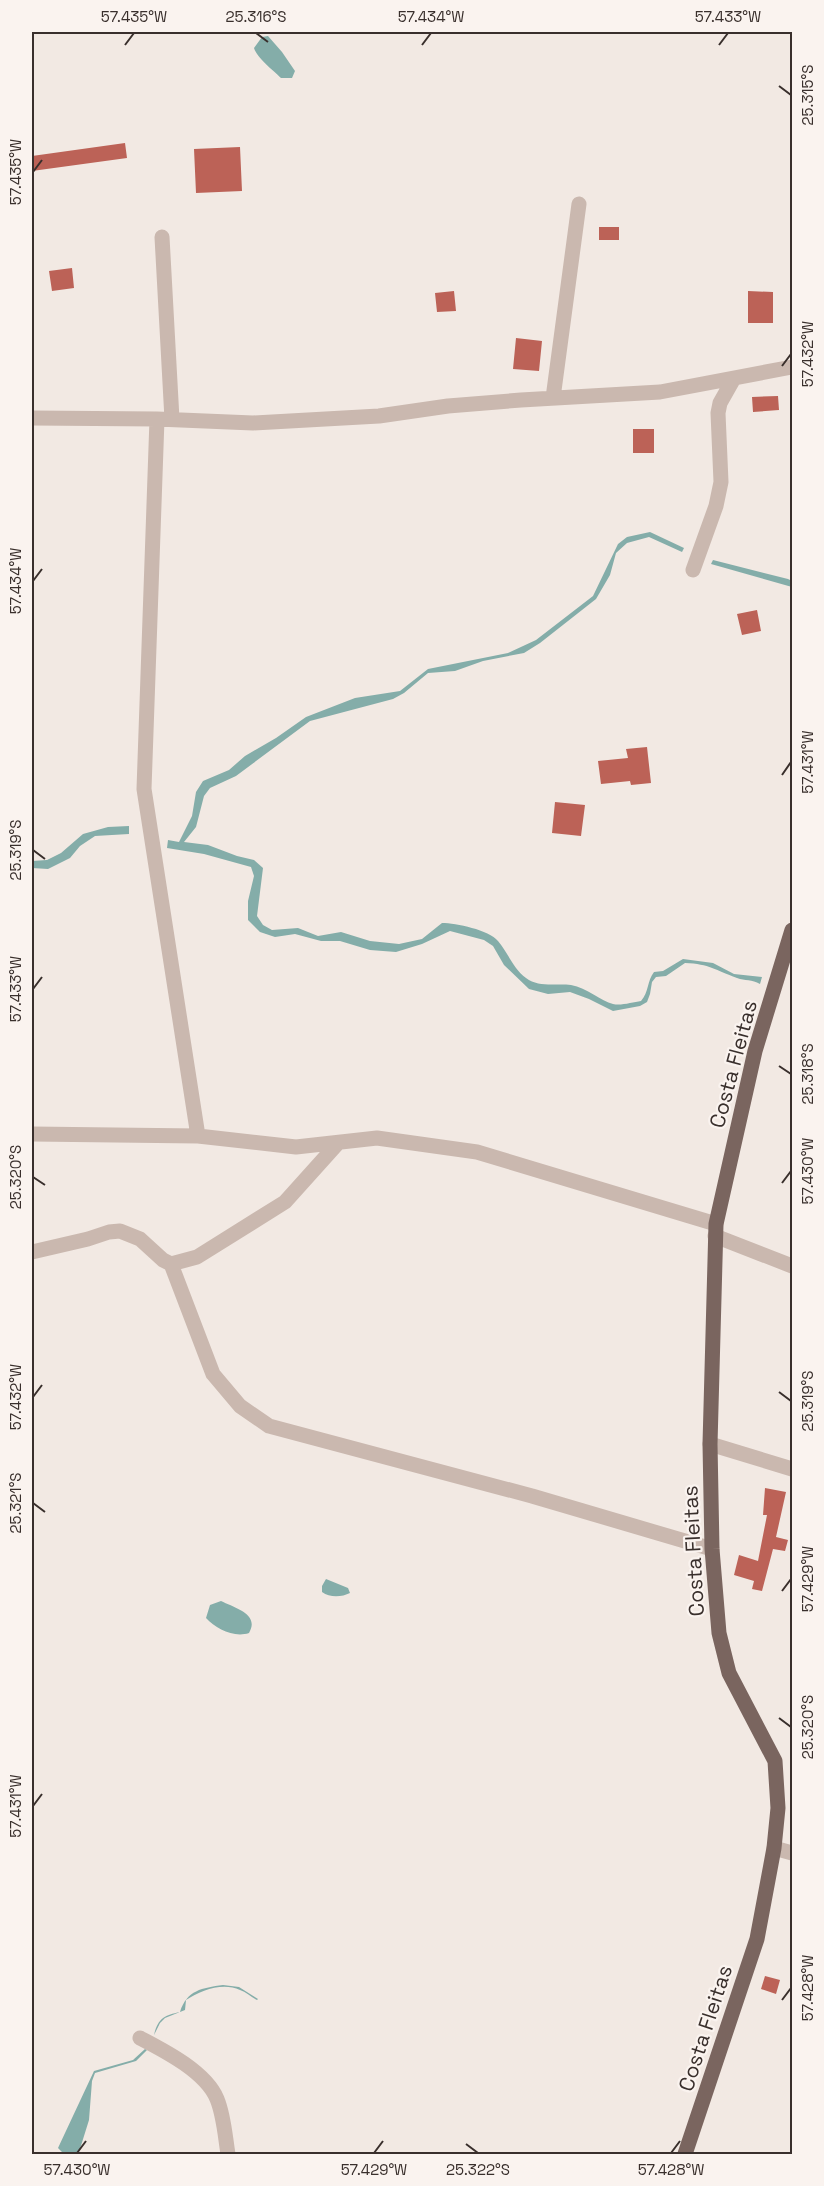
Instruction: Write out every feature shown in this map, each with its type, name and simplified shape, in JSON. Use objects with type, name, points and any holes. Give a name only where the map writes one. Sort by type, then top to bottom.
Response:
[{"type":"main road","name":"Costa Fleitas","points":[[685,2154],[757,1939],[774,1848],[778,1798],[775,1761],[729,1673],[719,1634],[712,1549],[710,1444],[715,1230],[755,1051],[792,930]]},
{"type":"street","points":[[553,398],[579,204]]},
{"type":"street","points":[[162,237],[165,419],[144,789],[198,1136]]},
{"type":"street","points":[[32,418],[165,419],[253,423],[379,416],[448,406],[660,392],[792,367]]},
{"type":"street","points":[[693,570],[716,506],[721,482],[718,413],[720,403],[733,380]]},
{"type":"street","points":[[32,1134],[198,1136],[296,1147],[377,1138],[477,1152],[715,1230],[792,1266]]},
{"type":"street","points":[[32,1252],[120,1231],[140,1239],[163,1260],[171,1264],[197,1257],[285,1202],[338,1143]]},
{"type":"street","points":[[171,1264],[213,1374],[240,1406],[269,1426],[532,1496],[712,1549]]},
{"type":"street","points":[[710,1444],[792,1469]]},
{"type":"street","points":[[774,1848],[792,1853]]},
{"type":"street","points":[[140,2038],[197,2074],[211,2087],[220,2106],[228,2154]]},
{"type":"water","points":[[268,36],[295,71],[292,78],[281,78],[256,52],[254,48],[262,37]]},
{"type":"water","points":[[650,532],[684,548],[682,552],[649,537],[627,543],[616,553],[610,575],[596,599],[524,653],[483,661],[455,671],[428,673],[393,699],[310,721],[236,776],[210,788],[204,796],[196,827],[184,842],[208,845],[254,860],[263,868],[257,916],[263,925],[272,930],[298,928],[318,936],[341,932],[370,941],[399,944],[422,939],[442,923],[455,924],[480,930],[494,937],[518,970],[531,981],[542,984],[571,985],[616,1004],[641,1001],[654,972],[663,971],[683,959],[713,963],[734,974],[762,977],[760,984],[707,966],[685,963],[666,976],[656,977],[652,982],[647,1002],[640,1006],[613,1011],[570,992],[548,994],[529,989],[504,965],[493,946],[484,940],[450,931],[422,944],[396,952],[370,950],[340,941],[321,941],[295,934],[275,937],[260,932],[248,920],[248,901],[254,876],[251,867],[204,854],[167,848],[168,840],[179,842],[192,816],[196,792],[203,781],[229,770],[245,756],[306,717],[355,698],[400,691],[428,669],[508,653],[536,640],[593,596],[618,544],[627,537]]},
{"type":"water","points":[[713,560],[788,579],[792,581],[792,587],[711,564]]},
{"type":"water","points":[[129,826],[129,834],[95,836],[80,846],[70,858],[48,869],[32,868],[32,861],[47,860],[61,853],[83,834],[108,827]]},
{"type":"water","points":[[326,1579],[348,1588],[350,1593],[336,1596],[325,1594],[322,1592],[322,1586]]},
{"type":"water","points":[[221,1601],[249,1616],[252,1626],[249,1633],[226,1632],[206,1618],[210,1605]]},
{"type":"water","points":[[223,1985],[239,1987],[258,1999],[240,1990],[219,1987],[205,1990],[186,2000],[196,1991]]},
{"type":"water","points":[[186,2000],[185,2010],[180,2012],[183,2005]]},
{"type":"water","points":[[180,2012],[165,2018],[154,2035],[160,2021],[166,2016]]},
{"type":"water","points":[[145,2049],[147,2050],[136,2061],[95,2073],[92,2081],[89,2120],[79,2152],[64,2154],[58,2148],[94,2071],[133,2060]]},
{"type":"building","points":[[125,143],[127,158],[32,171],[32,156]]},
{"type":"building","points":[[240,147],[242,191],[196,193],[194,149]]},
{"type":"building","points":[[599,227],[619,227],[619,240],[599,240]]},
{"type":"building","points":[[72,268],[74,288],[52,291],[49,271]]},
{"type":"building","points":[[454,291],[456,311],[437,312],[435,293]]},
{"type":"building","points":[[748,291],[773,292],[773,323],[748,323]]},
{"type":"building","points":[[516,338],[542,341],[539,371],[513,369]]},
{"type":"building","points":[[778,396],[779,410],[753,412],[752,397]]},
{"type":"building","points":[[633,429],[654,429],[654,453],[633,453]]},
{"type":"building","points":[[757,610],[761,631],[742,635],[737,614]]},
{"type":"building","points":[[647,747],[651,783],[631,785],[630,781],[601,784],[598,761],[628,758],[626,749]]},
{"type":"building","points":[[555,802],[585,805],[581,836],[552,833]]},
{"type":"building","points":[[765,1488],[786,1492],[776,1537],[788,1540],[785,1551],[773,1549],[762,1591],[752,1589],[754,1581],[734,1575],[739,1555],[758,1561],[767,1515],[763,1515]]},
{"type":"building","points":[[765,1976],[780,1980],[776,1994],[761,1989]]}]
